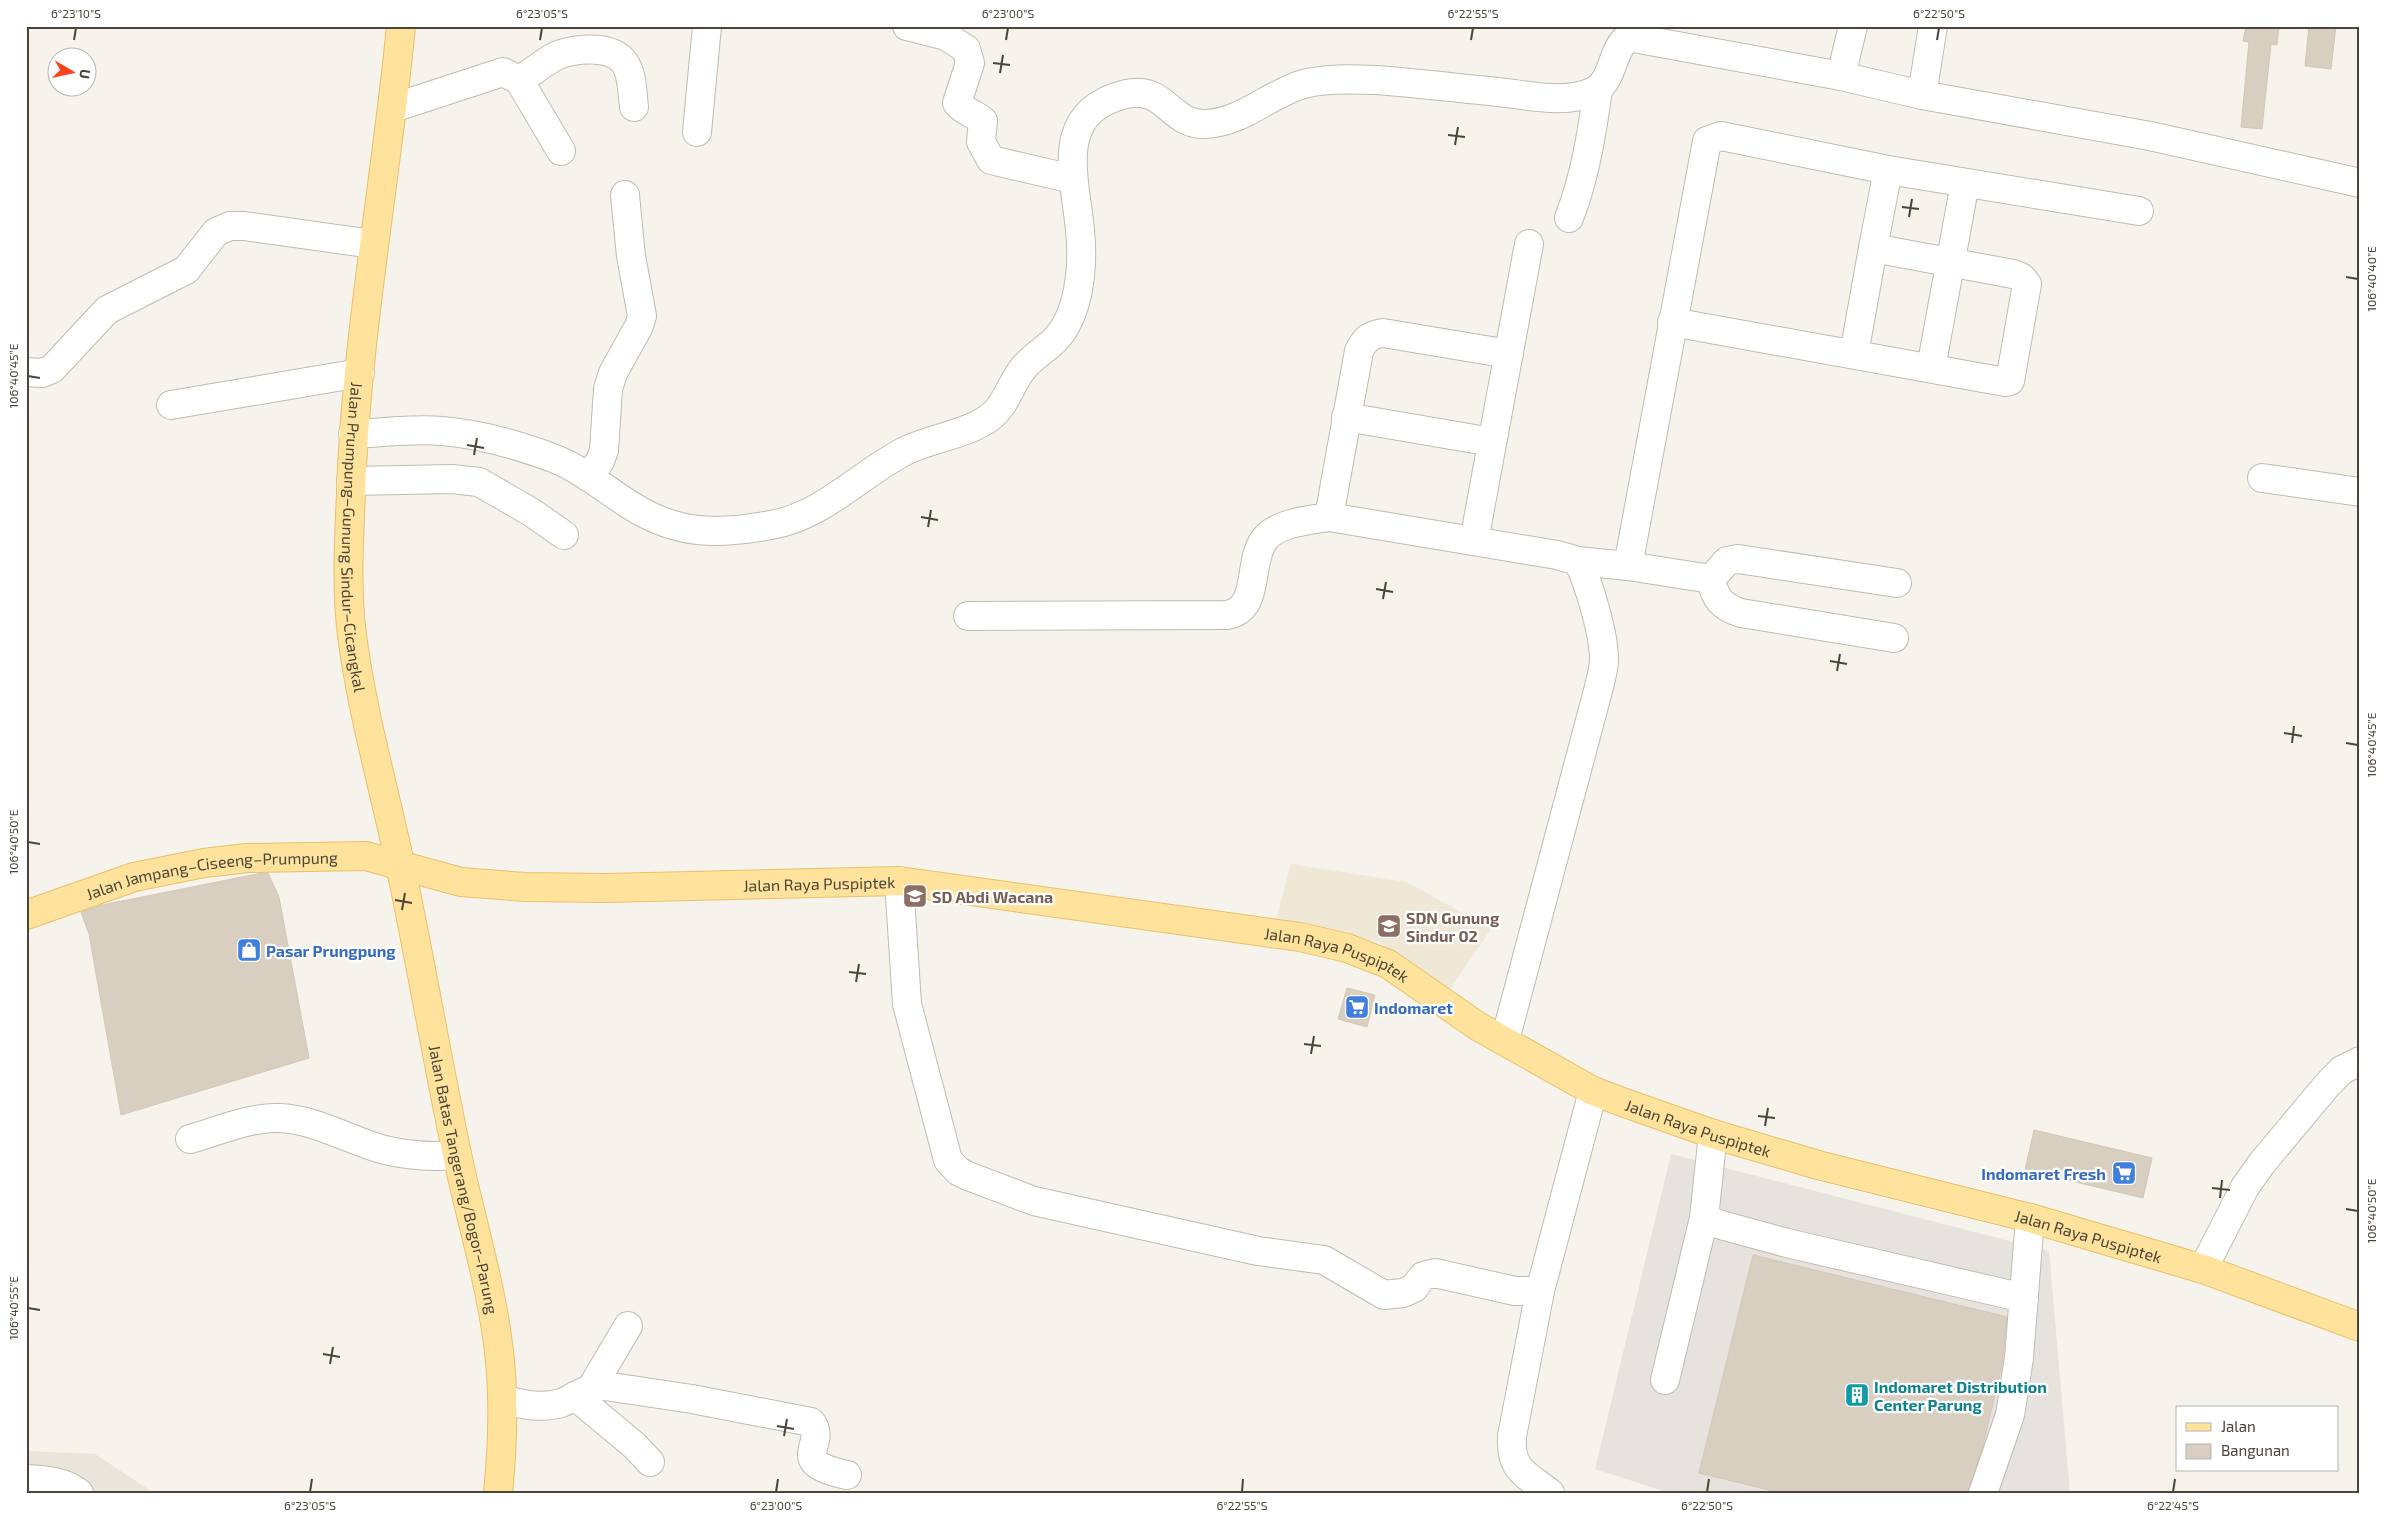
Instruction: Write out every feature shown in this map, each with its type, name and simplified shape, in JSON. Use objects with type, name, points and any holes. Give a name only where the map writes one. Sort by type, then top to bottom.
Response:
[{"type":"main road","name":"Jalan Prumpung–Gunung Sindur–Cicangkal","points":[[401,26],[393,108],[373,244],[353,434],[349,600],[364,704],[401,866]]},
{"type":"main road","name":"Jalan Jampang–Ciseeng–Prumpung","points":[[26,915],[134,877],[204,863],[247,858],[366,856],[401,866]]},
{"type":"main road","name":"Jalan Raya Puspiptek","points":[[401,866],[461,882],[525,887],[606,888],[900,880],[1300,937],[1346,948],[1388,964],[1479,1027],[1505,1040],[1592,1091],[1714,1134],[1818,1165],[2030,1218],[2203,1268],[2360,1327]]},
{"type":"main road","name":"Jalan Batas Tangerang/Bogor–Parung","points":[[401,866],[457,1155],[492,1304],[498,1342],[503,1400],[502,1455],[498,1493]]},
{"type":"street","points":[[697,132],[706,26]]},
{"type":"street","points":[[906,26],[946,36],[966,49],[970,63],[957,102],[962,110],[977,115],[983,121],[981,142],[991,160],[1073,179]]},
{"type":"street","points":[[1841,76],[1853,26]]},
{"type":"street","points":[[1922,95],[1933,26]]},
{"type":"street","points":[[353,434],[441,431],[502,442],[556,460],[588,476],[635,508],[660,522],[684,530],[723,530],[768,526],[790,521],[813,511],[906,451],[984,422],[1002,405],[1026,364],[1054,342],[1067,324],[1076,300],[1080,271],[1081,233],[1073,179],[1073,145],[1077,130],[1086,117],[1103,104],[1127,94],[1145,93],[1158,98],[1188,122],[1201,125],[1230,120],[1286,91],[1305,84],[1324,81],[1374,80],[1562,99],[1598,89],[1606,80],[1625,32],[1841,76],[1922,95],[2150,136],[2360,183]]},
{"type":"street","points":[[519,80],[558,56],[590,50],[606,52],[618,57],[625,63],[630,74],[634,107]]},
{"type":"street","points":[[393,108],[503,72],[519,80],[561,151]]},
{"type":"street","points":[[1568,218],[1579,191],[1594,121],[1598,89]]},
{"type":"street","points":[[1628,566],[1707,141],[1721,136],[1888,170],[2139,211]]},
{"type":"street","points":[[1854,354],[1888,170]]},
{"type":"street","points":[[1931,368],[1965,183]]},
{"type":"street","points":[[588,476],[600,461],[604,450],[608,389],[613,373],[640,326],[642,316],[631,256],[625,195]]},
{"type":"street","points":[[26,372],[42,373],[52,368],[107,310],[186,270],[216,232],[230,226],[244,226],[373,244]]},
{"type":"street","points":[[1474,541],[1529,244]]},
{"type":"street","points":[[1672,322],[2005,382],[2010,381],[2026,284],[2021,277],[1950,261],[1873,248]]},
{"type":"street","points":[[1328,517],[1359,351],[1364,341],[1371,335],[1383,333],[1509,354]]},
{"type":"street","points":[[171,406],[360,373]]},
{"type":"street","points":[[1346,417],[1492,442]]},
{"type":"street","points":[[2262,478],[2360,492]]},
{"type":"street","points":[[351,481],[452,479],[479,482],[531,512],[564,535]]},
{"type":"street","points":[[968,616],[1228,616],[1238,613],[1244,608],[1258,554],[1264,539],[1276,531],[1293,524],[1328,517],[1474,541],[1578,561],[1628,566],[1712,579]]},
{"type":"street","points":[[1712,579],[1728,561],[1738,559],[1897,583]]},
{"type":"street","points":[[1505,1040],[1599,687],[1604,660],[1600,630],[1585,576],[1578,561]]},
{"type":"street","points":[[1712,579],[1714,592],[1719,602],[1741,613],[1894,638]]},
{"type":"street","points":[[900,880],[907,1004],[948,1160],[958,1171],[1034,1202],[1258,1251],[1324,1260],[1384,1295],[1403,1293],[1414,1288],[1423,1276],[1434,1273],[1515,1291],[1540,1291]]},
{"type":"street","points":[[2203,1268],[2245,1186],[2262,1163],[2328,1084],[2342,1070],[2360,1060]]},
{"type":"street","points":[[1550,1493],[1518,1467],[1511,1453],[1512,1436],[1540,1291],[1592,1091]]},
{"type":"street","points":[[190,1139],[264,1118],[280,1118],[297,1120],[385,1150],[430,1157],[457,1155]]},
{"type":"street","points":[[1665,1380],[1704,1218],[1714,1134]]},
{"type":"street","points":[[1704,1218],[1721,1225],[1787,1243],[2024,1298]]},
{"type":"street","points":[[1983,1493],[2010,1415],[2019,1358],[2030,1218]]},
{"type":"street","points":[[583,1392],[628,1326]]},
{"type":"street","points":[[503,1400],[538,1406],[550,1406],[583,1392],[605,1386],[692,1399],[811,1422],[815,1430],[812,1453],[815,1463],[824,1469],[847,1475]]},
{"type":"street","points":[[583,1392],[650,1462]]},
{"type":"street","points":[[26,1479],[60,1483],[72,1487],[79,1493]]},
{"type":"shaded area","name":"SDN Gunung Sindur 02","points":[[1291,864],[1407,882],[1491,929],[1450,989],[1378,941],[1275,923]]},
{"type":"shaded area","points":[[1671,1154],[2049,1251],[2070,1493],[1670,1493],[1595,1469]]},
{"type":"shaded area","points":[[26,1451],[95,1454],[154,1493],[26,1493]]},
{"type":"building","points":[[2246,26],[2279,26],[2277,45],[2271,44],[2262,129],[2241,127],[2249,42],[2243,41]]},
{"type":"building","points":[[2309,26],[2336,26],[2331,69],[2305,66]]},
{"type":"building","points":[[268,873],[279,897],[309,1058],[121,1115],[89,934],[81,912],[102,905]]},
{"type":"building","name":"Indomaret","points":[[1347,988],[1375,995],[1367,1027],[1338,1019]]},
{"type":"building","points":[[2034,1130],[2152,1158],[2143,1198],[2025,1170]]},
{"type":"building","name":"Indomaret Distribution Center Parung","points":[[1753,1255],[2007,1317],[2002,1366],[1982,1449],[1968,1493],[1782,1493],[1699,1473]]},
{"type":"place","name":"SD Abdi Wacana","points":[[915,896]]},
{"type":"place","name":"SDN Gunung Sindur 02","points":[[1389,926]]},
{"type":"place","name":"Pasar Prungpung","points":[[249,950]]},
{"type":"place","name":"Indomaret","points":[[1357,1007]]},
{"type":"place","name":"Indomaret Fresh","points":[[2124,1173]]},
{"type":"place","name":"Indomaret Distribution Center Parung","points":[[1857,1395]]}]
